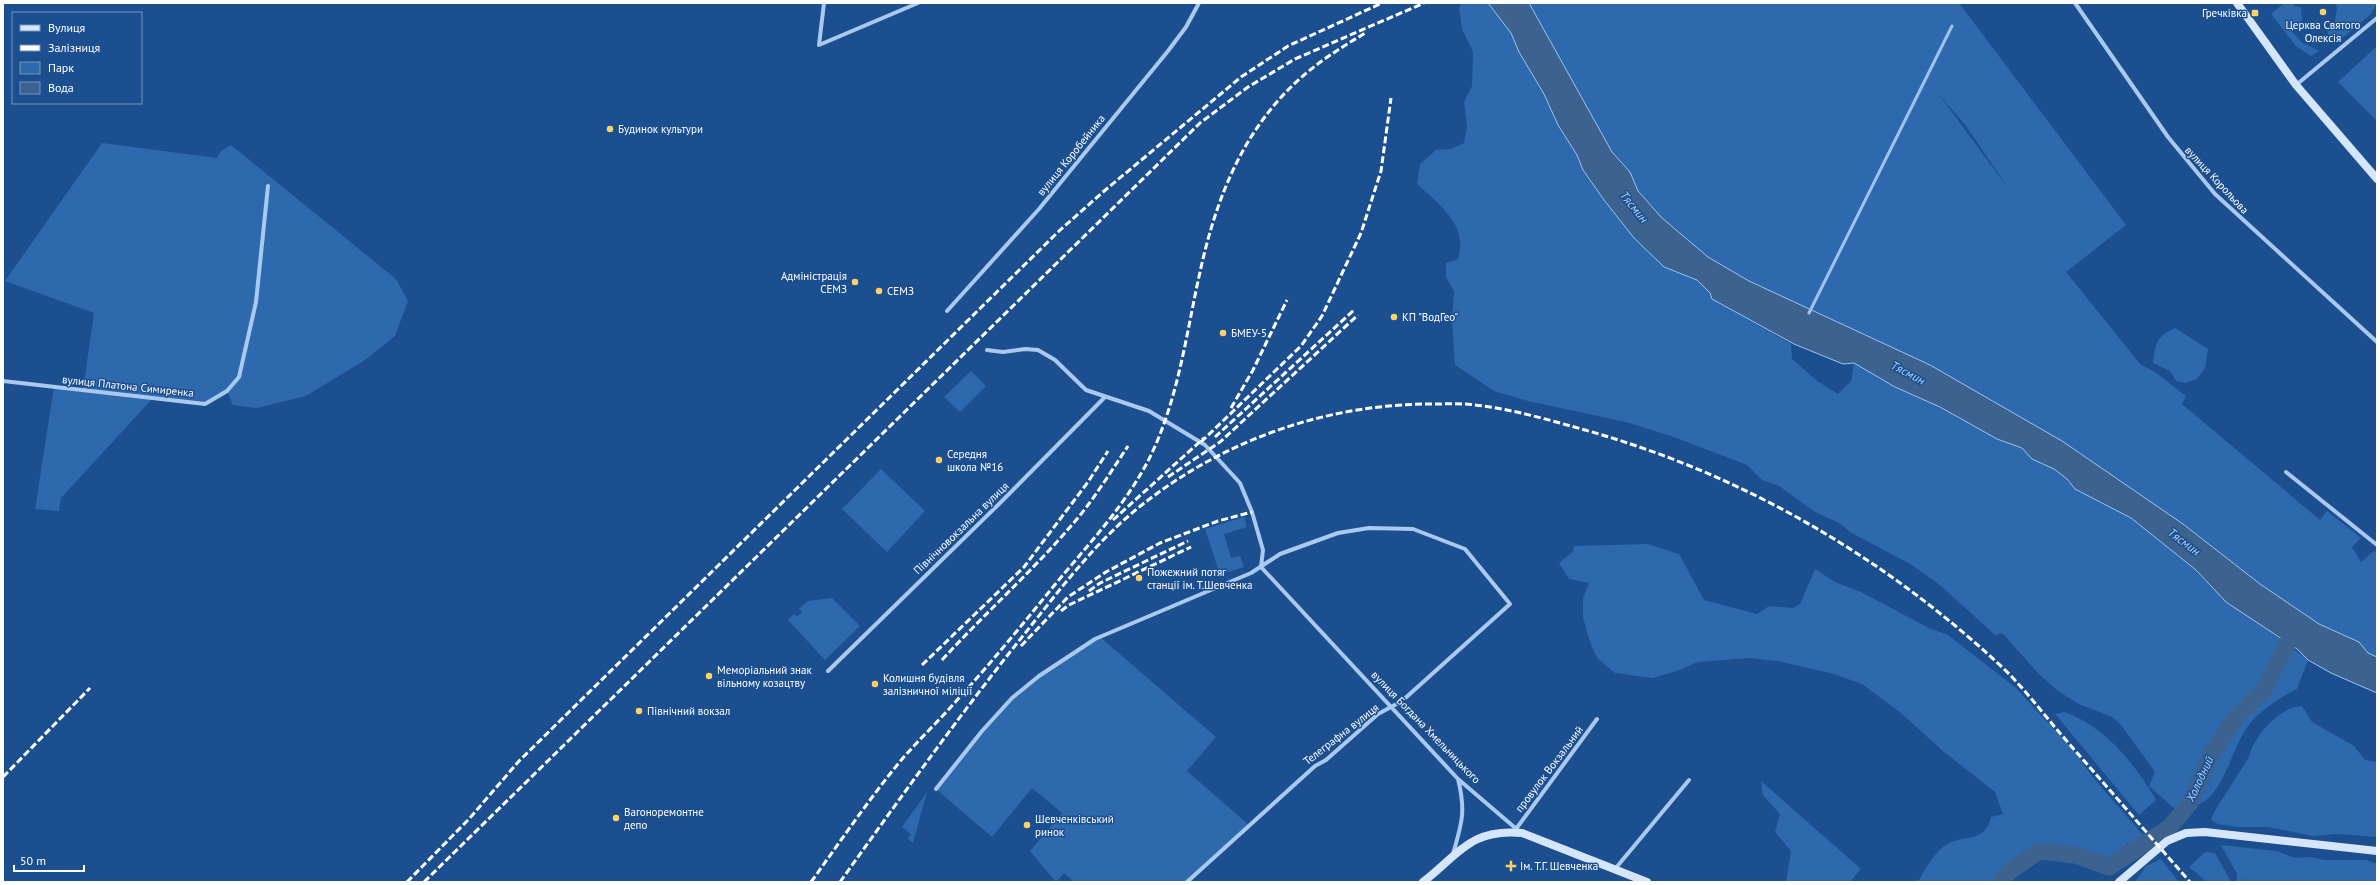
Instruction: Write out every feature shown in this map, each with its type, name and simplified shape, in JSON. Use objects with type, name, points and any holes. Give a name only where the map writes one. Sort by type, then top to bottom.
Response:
[{"type":"street","points":[[824,3],[819,45],[918,3]]},
{"type":"street","name":"вулиця Коробейника","points":[[947,311],[1039,209],[1186,27],[1199,3]]},
{"type":"street","name":"вулиця Корольова","points":[[2075,3],[2168,137],[2210,188],[2236,214],[2377,342]]},
{"type":"street","points":[[2236,3],[2296,84],[2377,179]]},
{"type":"street","points":[[2296,84],[2377,18]]},
{"type":"street","name":"вулиця Платона Симиренка","points":[[3,381],[205,404],[221,395],[239,377],[256,302],[268,186]]},
{"type":"street","points":[[936,789],[982,731],[1012,698],[1039,676],[1094,639],[1261,567],[1263,550],[1252,512],[1240,483],[1205,445],[1166,420],[1122,400],[1105,397],[1086,390],[1055,360],[1038,350],[1025,349],[1003,352],[987,350]]},
{"type":"street","name":"Північновокзальна вулиця","points":[[828,671],[999,504],[1105,397]]},
{"type":"street","points":[[2286,472],[2377,545]]},
{"type":"street","name":"Телеграфна вулиця","points":[[1186,882],[1315,766],[1326,760],[1378,714],[1402,701],[1510,604],[1465,549],[1413,530],[1369,528],[1338,533],[1280,554],[1261,567]]},
{"type":"street","name":"вулиця Богдана Хмельницького","points":[[1261,567],[1390,708],[1458,779],[1519,831],[1646,882]]},
{"type":"street","name":"провулок Вокзальний","points":[[1519,831],[1597,719]]},
{"type":"street","points":[[1452,856],[1462,823],[1464,802],[1458,779]]},
{"type":"street","points":[[1615,869],[1689,780]]},
{"type":"street","points":[[1423,882],[1466,844],[1484,835],[1501,831],[1519,831]]},
{"type":"street","points":[[2119,882],[2167,841],[2186,833],[2205,832],[2377,851]]},
{"type":"green space","points":[[1462,3],[1488,3],[1511,33],[1519,52],[1544,94],[1558,125],[1577,155],[1583,170],[1634,238],[1664,267],[1697,280],[1710,293],[1712,299],[1791,344],[1792,359],[1817,381],[1838,394],[1851,381],[1854,363],[1895,387],[1935,405],[1997,439],[2022,448],[2032,459],[2054,469],[2067,479],[2075,489],[2131,518],[2196,570],[2211,587],[2308,660],[2297,689],[2273,703],[2252,721],[2243,734],[2216,790],[2206,800],[2193,807],[2176,810],[2149,786],[2155,772],[2121,725],[2112,717],[2079,704],[2058,691],[2039,674],[2002,633],[1995,635],[1941,586],[1912,565],[1850,532],[1839,523],[1815,512],[1779,486],[1762,480],[1747,465],[1674,437],[1626,422],[1528,401],[1494,391],[1455,365],[1452,322],[1454,291],[1446,277],[1446,263],[1458,259],[1460,241],[1455,224],[1450,216],[1417,184],[1420,164],[1436,150],[1451,149],[1464,143],[1467,127],[1464,102],[1472,86],[1473,52],[1462,29],[1459,8]]},
{"type":"green space","points":[[1529,3],[1959,3],[2126,225],[2066,272],[2141,365],[2155,372],[2186,396],[2182,404],[2320,520],[2327,511],[2361,538],[2352,547],[2361,562],[2374,551],[2377,553],[2377,657],[2368,653],[2359,642],[2319,624],[2260,584],[2183,524],[2062,441],[1930,365],[1749,281],[1708,257],[1662,218],[1638,191],[1630,172],[1612,152]],"holes":[[[1938,93],[1966,126],[2010,191]]]},
{"type":"green space","points":[[2284,3],[2293,3],[2294,6],[2301,7],[2302,20],[2291,30],[2301,42],[2319,51],[2311,56],[2296,46],[2271,14]]},
{"type":"green space","points":[[2334,3],[2377,3],[2371,14],[2340,40],[2330,40],[2327,30],[2335,22],[2337,7]]},
{"type":"green space","points":[[2377,46],[2377,121],[2338,82]]},
{"type":"green space","points":[[102,143],[217,158],[221,151],[231,145],[396,279],[408,301],[395,336],[365,360],[306,396],[257,408],[233,405],[227,391],[205,404],[153,398],[61,498],[59,511],[35,509],[54,387],[83,390],[94,313],[5,281]]},
{"type":"green space","points":[[2175,328],[2208,349],[2205,368],[2197,379],[2185,383],[2176,381],[2170,371],[2153,363],[2156,345],[2160,337]]},
{"type":"green space","points":[[971,371],[986,386],[960,412],[944,397]]},
{"type":"green space","points":[[881,469],[925,511],[887,552],[842,509]]},
{"type":"green space","points":[[1244,517],[1247,527],[1224,534],[1231,558],[1240,556],[1244,567],[1220,575],[1205,529]]},
{"type":"green space","points":[[1648,544],[1679,554],[1704,600],[1757,614],[1769,606],[1793,608],[1800,604],[1815,569],[1835,582],[1861,592],[1929,628],[1948,635],[2016,688],[2074,751],[2095,780],[2145,837],[2145,845],[2135,850],[2134,846],[2127,843],[2127,847],[2118,855],[2108,859],[2085,857],[2049,848],[2037,849],[2021,858],[1997,882],[1906,882],[1919,880],[1933,858],[1943,847],[1958,840],[1978,835],[1988,826],[1991,817],[2003,814],[1995,792],[1944,752],[1901,713],[1862,684],[1834,674],[1778,661],[1748,658],[1698,662],[1674,672],[1652,678],[1615,673],[1597,658],[1589,639],[1583,617],[1583,598],[1589,583],[1569,579],[1559,563],[1573,552],[1574,546]]},
{"type":"green space","points":[[832,598],[860,626],[825,660],[788,620],[794,614],[797,617],[802,612],[799,609],[808,601]]},
{"type":"green space","points":[[1100,637],[1216,737],[1187,771],[1250,826],[1187,882],[1074,882],[1064,873],[1056,882],[1030,851],[1062,813],[1032,788],[992,837],[936,789],[982,730],[1012,698],[1043,673]]},
{"type":"green space","points":[[2302,706],[2312,722],[2354,746],[2365,760],[2377,762],[2377,837],[2337,834],[2313,836],[2268,827],[2237,827],[2218,824],[2211,820],[2214,812],[2249,757],[2256,740],[2262,732],[2276,717],[2285,711]]},
{"type":"green space","points":[[2064,712],[2079,718],[2106,737],[2118,748],[2139,773],[2156,800],[2139,815],[2055,714]]},
{"type":"green space","points":[[1761,781],[1861,869],[1850,882],[1786,882],[1791,851],[1775,832],[1780,814],[1763,795]]},
{"type":"green space","points":[[927,792],[913,843],[908,839],[911,834],[902,827]]},
{"type":"green space","points":[[2221,845],[2276,851],[2295,858],[2310,857],[2325,860],[2366,860],[2377,864],[2377,882],[2247,882],[2239,875],[2246,882],[2237,882],[2237,874]]},
{"type":"green space","points":[[2205,852],[2215,853],[2231,882],[2207,882],[2189,867]]},
{"type":"green space","points":[[2161,859],[2179,882],[2135,882],[2146,866]]},
{"type":"water","name":"Тясмин","points":[[1488,3],[1529,3],[1612,152],[1630,172],[1638,191],[1662,218],[1708,257],[1749,281],[1930,365],[2062,441],[2183,524],[2260,584],[2319,624],[2359,642],[2368,653],[2377,657],[2377,693],[2331,673],[2308,660],[2297,649],[2226,602],[2196,570],[2131,518],[2075,489],[2067,479],[2054,469],[2032,459],[2022,448],[1997,439],[1940,407],[1895,387],[1854,363],[1843,364],[1794,344],[1712,299],[1710,293],[1697,280],[1664,267],[1634,238],[1583,170],[1577,155],[1558,125],[1544,94],[1519,52],[1511,33]]},
{"type":"waterway","points":[[1809,313],[1952,26]]},
{"type":"waterway","name":"Холодний","points":[[2000,882],[2009,872],[2039,851],[2075,855],[2109,867],[2169,828],[2190,803],[2211,755],[2235,718],[2265,688],[2295,628]]},
{"type":"railway","points":[[407,882],[469,819],[519,761],[1059,231],[1103,192],[1241,77],[1288,46],[1382,3]]},
{"type":"railway","points":[[424,882],[1200,123],[1248,87],[1295,59],[1424,3]]},
{"type":"railway","points":[[811,882],[864,807],[898,764],[951,707],[1006,644],[1110,519],[1135,483],[1156,444],[1171,402],[1182,359],[1206,246],[1213,221],[1232,172],[1257,127],[1273,106],[1291,87],[1308,71],[1327,57],[1367,32]]},
{"type":"railway","points":[[1201,442],[1301,346],[1322,316],[1361,233],[1381,171],[1391,98]]},
{"type":"railway","points":[[1231,408],[1253,370],[1287,300]]},
{"type":"railway","points":[[1215,437],[1354,310]]},
{"type":"railway","points":[[1168,477],[1220,442],[1358,315]]},
{"type":"railway","points":[[840,882],[955,724],[1053,598],[1095,548],[1143,504],[1175,481],[1208,461],[1243,444],[1279,430],[1354,410],[1432,404],[1470,404],[1503,409],[1585,430],[1643,448],[1700,470],[1755,495],[1808,523],[1859,555],[1909,589],[2002,667],[2027,693],[2065,739],[2190,882]]},
{"type":"railway","points":[[1113,520],[1204,438]]},
{"type":"railway","points":[[942,660],[1077,519],[1128,446]]},
{"type":"railway","points":[[922,665],[1024,567],[1088,482],[1108,451]]},
{"type":"railway","points":[[1021,646],[1068,597],[1106,572],[1160,543],[1218,521],[1252,512]]},
{"type":"railway","points":[[1089,591],[1100,583],[1188,541]]},
{"type":"railway","points":[[1061,611],[1069,605],[1191,547]]},
{"type":"railway","points":[[3,777],[90,688]]},
{"type":"place","name":"Церква Святого Олексія","points":[[2323,12]]},
{"type":"place","name":"Гречківка","points":[[2255,13]]},
{"type":"place","name":"Будинок культури","points":[[610,129]]},
{"type":"place","name":"Адміністрація СЕМЗ","points":[[855,282]]},
{"type":"place","name":"СЕМЗ","points":[[879,291]]},
{"type":"place","name":"КП \"ВодГео\"","points":[[1394,317]]},
{"type":"place","name":"БМЕУ-5","points":[[1223,333]]},
{"type":"place","name":"Середня школа №16","points":[[939,460]]},
{"type":"place","name":"Пожежний потяг станції ім. Т.Шевченка","points":[[1139,578]]},
{"type":"place","name":"Меморіальний знак вільному козацтву","points":[[709,676]]},
{"type":"place","name":"Колишня будівля залізничної міліції","points":[[875,684]]},
{"type":"place","name":"Північний вокзал","points":[[639,711]]},
{"type":"place","name":"Вагоноремонтне депо","points":[[616,818]]},
{"type":"place","name":"Шевченківський ринок","points":[[1027,825]]},
{"type":"place","name":"Ім. Т.Г. Шевченка","points":[[1511,866]]}]
